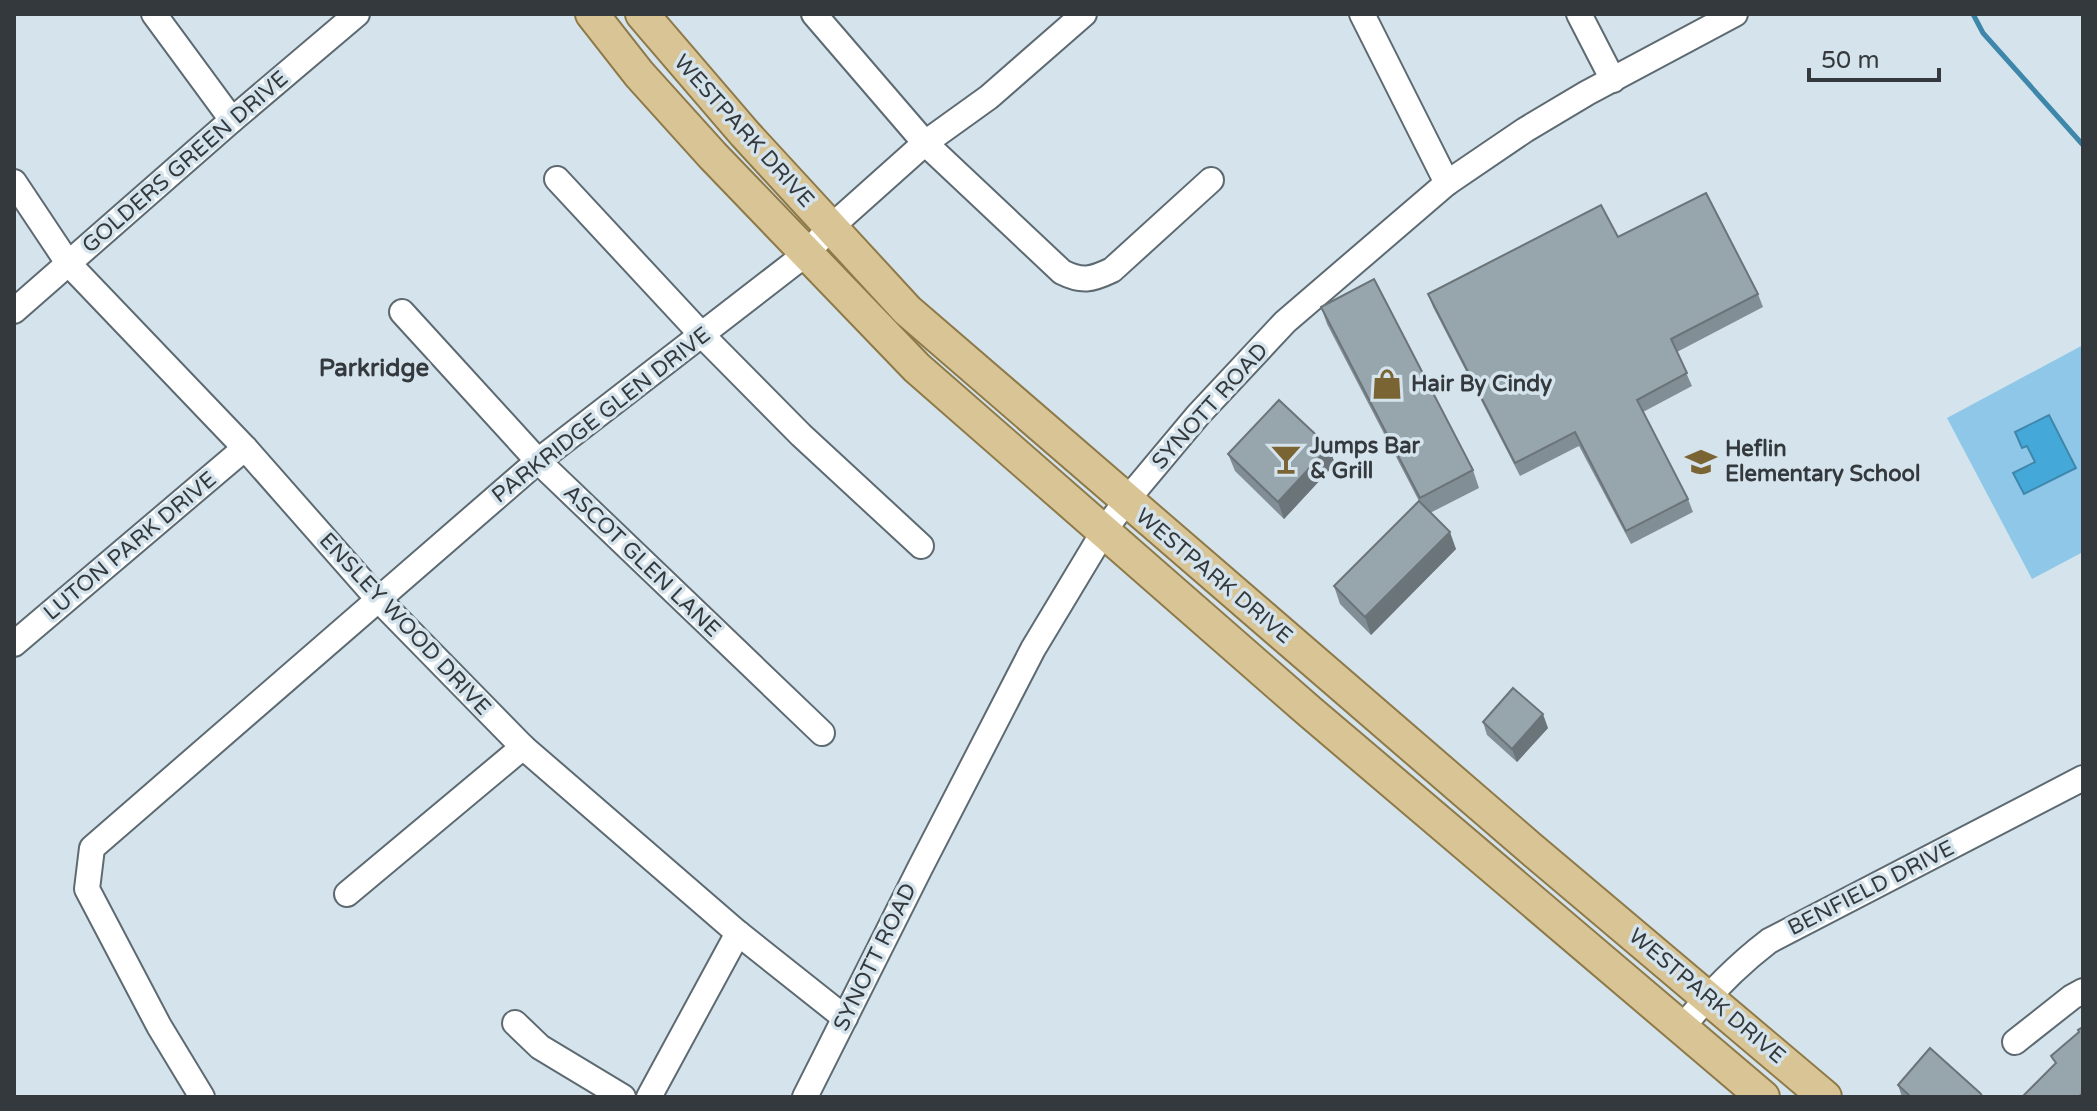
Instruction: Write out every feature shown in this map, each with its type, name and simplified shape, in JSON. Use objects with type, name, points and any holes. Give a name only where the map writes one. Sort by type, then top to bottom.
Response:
[{"type":"main road","name":"WESTPARK DRIVE","points":[[592,14],[639,74],[713,156],[917,368],[1309,711],[1763,1097]]},
{"type":"main road","name":"WESTPARK DRIVE","points":[[642,14],[745,134],[907,310],[1529,847],[1825,1097]]},
{"type":"main road","points":[[1309,711],[1336,680]]},
{"type":"street","points":[[154,14],[232,120]]},
{"type":"street","name":"GOLDERS GREEN DRIVE","points":[[14,311],[357,14]]},
{"type":"street","points":[[814,14],[925,143],[1062,272],[1078,280],[1097,277],[1112,270],[1211,180]]},
{"type":"street","name":"PARKRIDGE GLEN DRIVE","points":[[202,1097],[159,1026],[87,889],[92,848],[538,461],[807,253],[831,227],[925,143],[989,97],[1084,14]]},
{"type":"street","points":[[1362,14],[1447,183]]},
{"type":"street","points":[[1579,14],[1613,80]]},
{"type":"street","name":"SYNOTT ROAD","points":[[805,1097],[1033,649],[1104,531],[1198,415],[1285,322],[1447,183],[1525,130],[1735,14]]},
{"type":"street","points":[[557,179],[702,335],[801,435],[921,546]]},
{"type":"street","name":"ENSLEY WOOD DRIVE","points":[[14,182],[68,263],[245,448],[378,599],[523,747],[738,933],[845,1018]]},
{"type":"street","name":"ASCOT GLEN LANE","points":[[402,312],[538,461],[822,733]]},
{"type":"street","name":"LUTON PARK DRIVE","points":[[14,644],[245,448]]},
{"type":"street","points":[[347,894],[523,747]]},
{"type":"street","name":"BENFIELD DRIVE","points":[[1682,1028],[1707,996],[1742,961],[1769,941],[2083,778]]},
{"type":"street","points":[[649,1097],[738,933]]},
{"type":"street","points":[[2015,1042],[2083,991]]},
{"type":"street","points":[[515,1023],[540,1047],[623,1097]]},
{"type":"shaded area","points":[[2083,345],[2083,552],[2032,579],[1947,418]]},
{"type":"shaded area","points":[[2049,415],[2076,468],[2024,494],[2013,473],[2035,462],[2027,446],[2022,448],[2015,432]]},
{"type":"building","points":[[1706,193],[1758,294],[1671,339],[1687,373],[1637,400],[1688,499],[1626,531],[1575,432],[1515,463],[1428,294],[1601,205],[1618,237]]},
{"type":"building","points":[[1374,279],[1473,470],[1420,498],[1321,307]]},
{"type":"building","points":[[1279,400],[1329,447],[1278,502],[1228,454]]},
{"type":"building","points":[[1419,501],[1450,532],[1365,617],[1334,586]]},
{"type":"building","points":[[1513,688],[1543,714],[1512,749],[1483,722]]},
{"type":"building","points":[[2083,1027],[2083,1093],[2078,1097],[2022,1097],[2056,1063],[2051,1056]]},
{"type":"building","points":[[1930,1048],[1983,1097],[1909,1097],[1898,1085]]},
{"type":"waterway","points":[[1973,14],[1983,33],[2083,145]]},
{"type":"place","name":"Hair By Cindy","points":[[1387,384]]},
{"type":"place","name":"Jumps Bar & Grill","points":[[1286,459]]},
{"type":"place","name":"Heflin Elementary School","points":[[1701,462]]},
{"type":"district","name":"Parkridge","points":[[374,368]]}]
